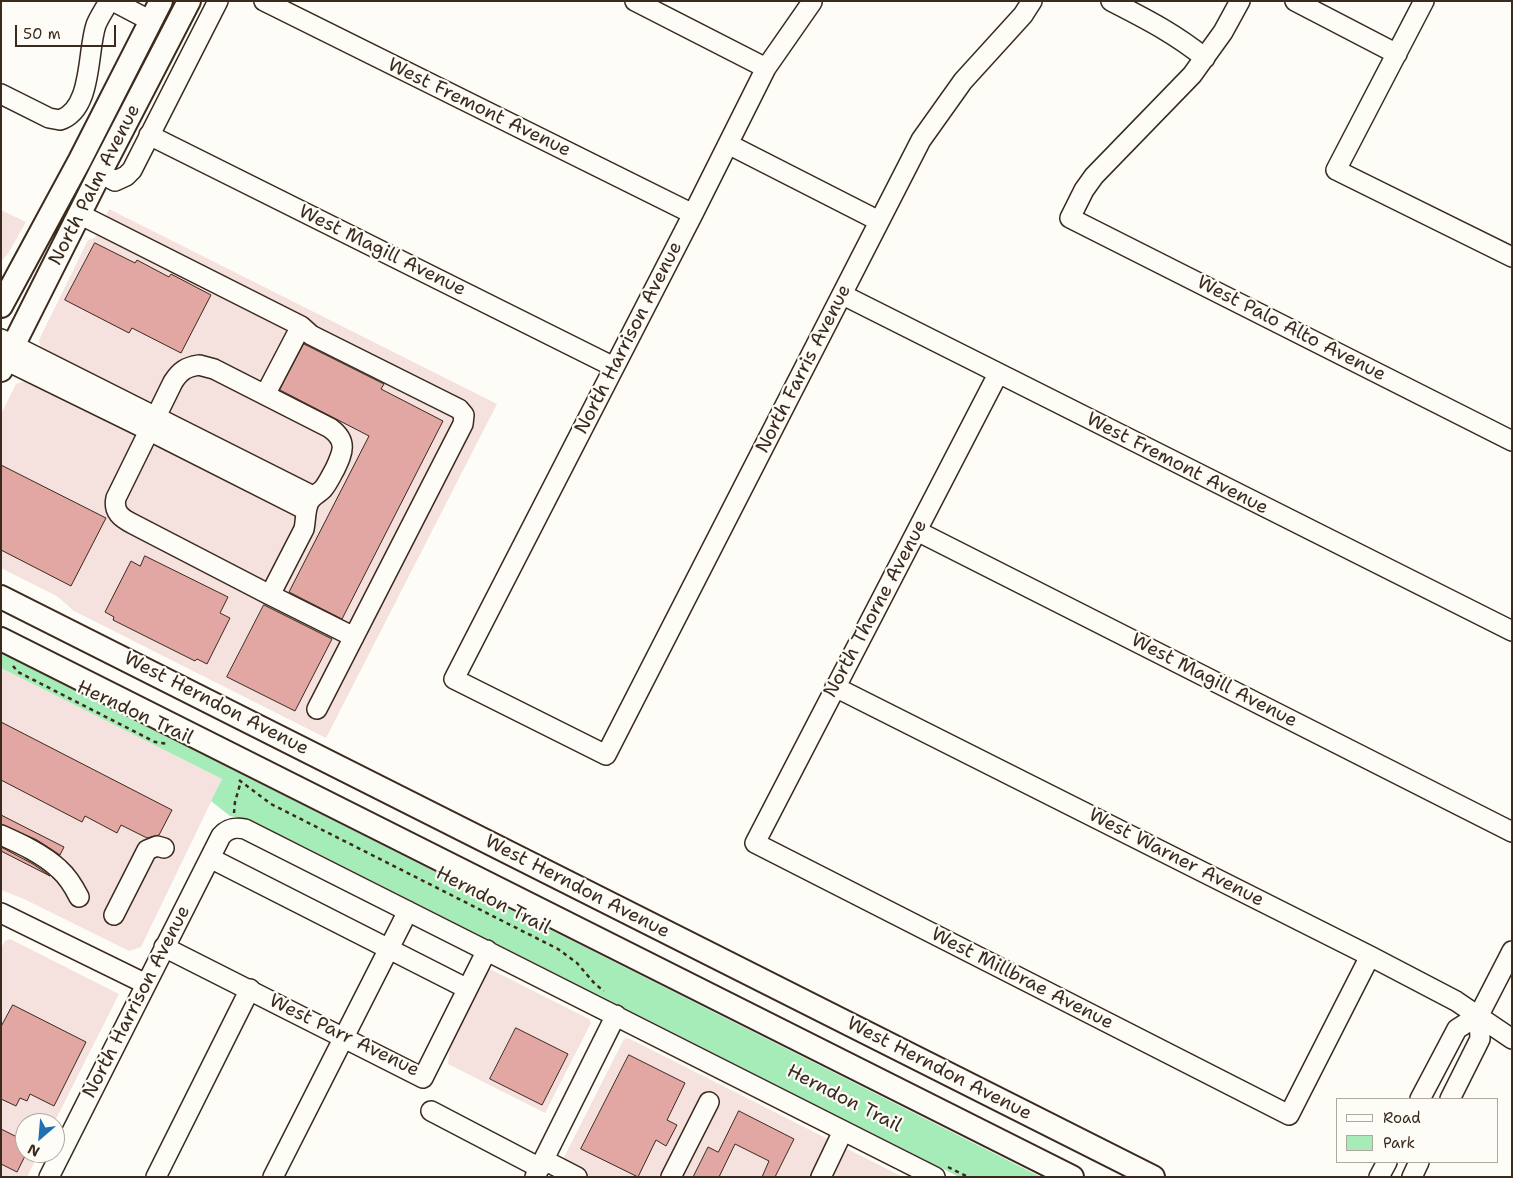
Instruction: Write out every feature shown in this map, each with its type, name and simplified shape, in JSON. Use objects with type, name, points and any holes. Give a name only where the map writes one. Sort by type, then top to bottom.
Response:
[{"type":"main road","name":"North Palm Avenue","points":[[1,306],[58,202],[161,1]]},
{"type":"main road","name":"North Palm Avenue","points":[[5,354],[189,1]]},
{"type":"main road","points":[[79,214],[76,209],[76,194],[126,96],[151,21]]},
{"type":"main road","name":"West Herndon Avenue","points":[[1,596],[1154,1177]]},
{"type":"main road","name":"West Herndon Avenue","points":[[1,638],[1072,1177]]},
{"type":"street","points":[[1,94],[49,118],[60,120],[71,113],[86,86],[96,26],[111,1],[151,21]]},
{"type":"street","points":[[100,173],[115,181],[126,176],[132,170],[218,1]]},
{"type":"street","name":"West Fremont Avenue","points":[[264,1],[693,214]]},
{"type":"street","points":[[636,1],[766,68]]},
{"type":"street","name":"North Farris Avenue","points":[[454,680],[606,755],[921,140],[963,81],[1023,15],[1032,1]]},
{"type":"street","points":[[1111,1],[1159,25],[1183,40],[1205,58],[1240,1]]},
{"type":"street","points":[[1295,1],[1397,54]]},
{"type":"street","points":[[1424,1],[1336,170],[1512,257]]},
{"type":"street","name":"North Harrison Avenue","points":[[454,680],[766,68],[812,2]]},
{"type":"street","name":"West Palo Alto Avenue","points":[[1205,58],[1192,75],[1094,176],[1084,190],[1070,218],[1512,441]]},
{"type":"street","name":"West Magill Avenue","points":[[149,135],[614,367]]},
{"type":"street","points":[[728,144],[879,221]]},
{"type":"street","points":[[79,214],[301,326],[311,335],[459,409],[464,415],[463,424],[317,709]]},
{"type":"street","name":"West Fremont Avenue","points":[[843,295],[1512,632]]},
{"type":"street","points":[[265,395],[301,326]]},
{"type":"street","points":[[5,354],[152,423],[310,503]]},
{"type":"street","points":[[270,594],[304,529],[310,503],[329,480],[341,456],[342,442],[340,437],[330,428],[207,366],[188,366],[179,373],[152,423],[116,498],[116,510],[119,515],[133,524],[354,637]]},
{"type":"street","name":"North Thorne Avenue","points":[[755,844],[998,374]]},
{"type":"street","name":"West Magill Avenue","points":[[917,531],[1512,832]]},
{"type":"street","name":"West Warner Avenue","points":[[835,687],[1370,956],[1456,1001],[1512,1039]]},
{"type":"street","points":[[229,829],[236,827],[245,830],[844,1131],[938,1170]]},
{"type":"street","name":"North Harrison Avenue","points":[[49,1177],[221,836],[229,829]]},
{"type":"street","points":[[1,836],[37,854],[59,868],[80,897]]},
{"type":"street","name":"West Millbrae Avenue","points":[[755,844],[1289,1115],[1370,956]]},
{"type":"street","points":[[114,914],[147,850],[157,846],[164,848]]},
{"type":"street","points":[[210,858],[458,984]]},
{"type":"street","points":[[273,1177],[408,911]]},
{"type":"street","points":[[1,913],[146,984]]},
{"type":"street","name":"West Parr Avenue","points":[[164,947],[424,1078],[487,950]]},
{"type":"street","points":[[1421,1098],[1456,1029],[1478,1015],[1512,951]]},
{"type":"street","points":[[156,1177],[250,989]]},
{"type":"street","points":[[539,1168],[616,1015]]},
{"type":"street","points":[[1450,1098],[1480,1039],[1478,1015]]},
{"type":"street","points":[[671,1177],[709,1102]]},
{"type":"street","points":[[431,1111],[539,1168],[577,1177]]},
{"type":"street","points":[[821,1177],[844,1131]]},
{"type":"street","points":[[1379,1177],[1386,1163]]},
{"type":"street","points":[[1412,1177],[1419,1163]]},
{"type":"path","name":"Herndon Trail","points":[[11,664],[18,672],[154,742],[170,744]]},
{"type":"path","name":"Herndon Trail","points":[[236,778],[271,804],[558,949],[577,964],[595,984],[608,993]]},
{"type":"path","points":[[229,829],[241,781]]},
{"type":"path","points":[[938,1170],[968,1177]]},
{"type":"shaded area","points":[[109,209],[497,404],[326,738],[74,611],[57,596],[1,568],[1,414],[16,384],[24,381],[40,345],[39,340],[88,240],[95,238]]},
{"type":"shaded area","points":[[1,210],[26,222],[1,262]]},
{"type":"shaded area","points":[[1,668],[222,779],[141,947],[129,951],[24,899],[1,890]]},
{"type":"shaded area","points":[[10,939],[119,994],[59,1113],[15,1113],[15,1163],[34,1163],[27,1177],[1,1177],[1,948],[5,941]]},
{"type":"shaded area","points":[[484,966],[589,1019],[591,1023],[545,1113],[448,1064],[448,1042]]},
{"type":"shaded area","points":[[628,1038],[903,1177],[554,1177],[624,1039]]},
{"type":"green space","points":[[1,653],[1041,1177],[959,1177],[299,844],[244,819],[230,816],[211,801],[222,779],[1,668]]},
{"type":"building","points":[[95,243],[135,263],[137,260],[169,277],[171,274],[211,295],[181,353],[132,328],[129,333],[65,300]]},
{"type":"building","points":[[304,344],[384,384],[381,389],[443,421],[342,619],[289,592],[369,436],[280,390]]},
{"type":"building","points":[[1,465],[106,518],[71,586],[1,550]]},
{"type":"building","points":[[145,556],[228,597],[220,613],[230,618],[207,664],[197,659],[195,661],[113,620],[114,617],[105,612],[131,561],[140,566]]},
{"type":"building","points":[[264,605],[332,639],[295,711],[227,677]]},
{"type":"building","points":[[1,722],[172,810],[159,835],[147,838],[121,825],[117,833],[85,816],[82,822],[1,780]]},
{"type":"building","points":[[1,815],[64,847],[60,855],[37,840],[1,824]]},
{"type":"building","points":[[1,847],[33,864],[50,876],[1,851]]},
{"type":"building","points":[[13,1005],[86,1042],[54,1106],[30,1094],[27,1101],[20,1098],[16,1106],[1,1099],[1,1027]]},
{"type":"building","points":[[516,1028],[568,1054],[542,1105],[490,1079]]},
{"type":"building","points":[[629,1055],[685,1083],[667,1120],[677,1125],[666,1146],[656,1140],[638,1177],[581,1149]]},
{"type":"building","points":[[739,1111],[794,1139],[775,1177],[762,1177],[769,1161],[735,1144],[719,1177],[693,1177],[708,1147],[718,1152]]},
{"type":"building","points":[[1,1129],[15,1136],[15,1163],[22,1163],[17,1172],[1,1164]]}]
